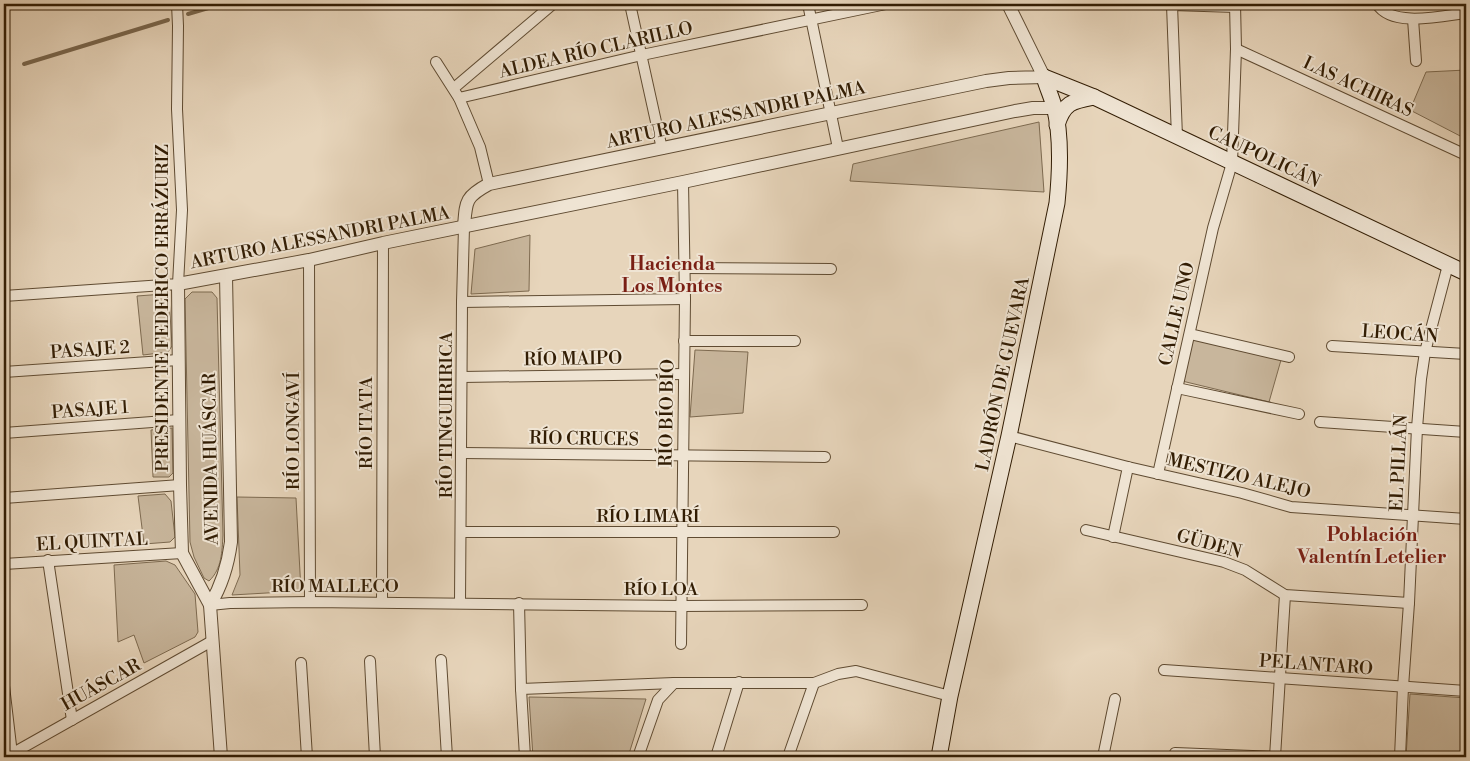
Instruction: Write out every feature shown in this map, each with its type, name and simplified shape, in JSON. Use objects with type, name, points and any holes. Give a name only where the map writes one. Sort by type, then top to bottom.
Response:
[{"type":"main road","name":"CAUPOLICÁN","points":[[1044,77],[1094,97],[1466,273]]},
{"type":"main road","name":"LADRÓN DE GUEVARA","points":[[939,757],[950,696],[1010,436],[1057,203],[1061,166],[1057,125],[1054,108],[1044,77]]},
{"type":"main road","points":[[1057,125],[1060,113],[1068,105],[1077,100],[1094,97]]},
{"type":"street","name":"PRESIDENTE FEDERICO ERRÁZURIZ","points":[[177,4],[177,109],[182,210],[178,284],[182,553],[210,605]]},
{"type":"street","points":[[454,88],[553,4]]},
{"type":"street","points":[[630,4],[662,149]]},
{"type":"street","points":[[808,4],[838,148]]},
{"type":"street","name":"ALDEA RÍO CLARILLO","points":[[459,98],[642,55],[886,4]]},
{"type":"street","name":"LADRÓN DE GUEVARA","points":[[1008,4],[1044,77]]},
{"type":"street","points":[[1377,4],[1381,10],[1391,15],[1413,19],[1466,13]]},
{"type":"street","points":[[1177,136],[1172,5],[1236,6]]},
{"type":"street","name":"CALLE UNO","points":[[1158,474],[1213,228],[1232,163],[1236,6]]},
{"type":"street","points":[[1413,19],[1416,61]]},
{"type":"street","name":"LAS ACHIRAS","points":[[1236,49],[1466,155]]},
{"type":"street","points":[[436,62],[459,98],[480,147],[489,184]]},
{"type":"street","name":"ARTURO ALESSANDRI PALMA","points":[[464,227],[466,206],[470,197],[476,191],[489,184],[986,81],[1044,77]]},
{"type":"street","name":"ARTURO ALESSANDRI PALMA","points":[[4,296],[178,284],[226,276],[683,182],[1015,111],[1033,108],[1054,108]]},
{"type":"street","name":"RÍO BÍO BÍO","points":[[681,644],[685,268],[683,182]]},
{"type":"street","name":"RÍO TINGUIRIRICA","points":[[460,603],[464,227]]},
{"type":"street","name":"RÍO ITATA","points":[[382,602],[383,243]]},
{"type":"street","name":"RÍO LONGAVÍ","points":[[309,260],[310,602]]},
{"type":"street","name":"EL PILLÁN","points":[[1400,757],[1421,379],[1425,352],[1448,264]]},
{"type":"street","points":[[685,268],[831,269]]},
{"type":"street","name":"AVENIDA HUÁSCAR","points":[[210,605],[219,590],[226,570],[231,542],[226,276]]},
{"type":"street","points":[[462,302],[684,299]]},
{"type":"street","points":[[1190,334],[1289,357]]},
{"type":"street","points":[[684,341],[795,341]]},
{"type":"street","name":"LEOCÁN","points":[[1332,346],[1466,354]]},
{"type":"street","name":"PASAJE 2","points":[[4,372],[178,360]]},
{"type":"street","name":"RÍO MAIPO","points":[[462,377],[684,374]]},
{"type":"street","points":[[1177,388],[1299,414]]},
{"type":"street","name":"PASAJE 1","points":[[4,433],[179,420]]},
{"type":"street","points":[[1320,422],[1466,432]]},
{"type":"street","name":"MESTIZO ALEJO","points":[[1010,436],[1128,467],[1242,493],[1291,507],[1466,520]]},
{"type":"street","name":"RÍO CRUCES","points":[[462,454],[826,457]]},
{"type":"street","points":[[1113,537],[1128,467]]},
{"type":"street","points":[[4,498],[180,485]]},
{"type":"street","name":"GÜDEN","points":[[1086,530],[1224,562],[1245,570],[1285,595],[1409,603]]},
{"type":"street","name":"RÍO LIMARÍ","points":[[461,532],[834,532]]},
{"type":"street","name":"EL QUINTAL","points":[[4,564],[182,553]]},
{"type":"street","points":[[48,560],[72,720]]},
{"type":"street","points":[[1275,757],[1285,595]]},
{"type":"street","name":"RÍO MALLECO","points":[[210,605],[310,602],[460,603]]},
{"type":"street","name":"RÍO LOA","points":[[460,603],[682,606],[862,605]]},
{"type":"street","points":[[520,604],[524,757]]},
{"type":"street","points":[[210,605],[222,757]]},
{"type":"street","name":"HUÁSCAR","points":[[9,756],[212,641]]},
{"type":"street","points":[[441,660],[446,757]]},
{"type":"street","points":[[370,661],[375,757]]},
{"type":"street","points":[[301,662],[307,757]]},
{"type":"street","name":"PELANTARO","points":[[1164,670],[1466,692]]},
{"type":"street","points":[[521,689],[674,683],[814,683],[838,674],[856,671],[950,696]]},
{"type":"street","points":[[716,757],[739,682]]},
{"type":"street","points":[[638,757],[658,700],[674,683]]},
{"type":"street","points":[[788,757],[814,683]]},
{"type":"street","points":[[4,686],[9,756]]},
{"type":"street","points":[[1103,757],[1115,699]]},
{"type":"street","points":[[1175,753],[1281,757]]},
{"type":"shaded area","points":[[1466,70],[1466,139],[1410,110],[1426,72]]},
{"type":"shaded area","points":[[1039,122],[1044,192],[850,181],[853,164]]},
{"type":"shaded area","points":[[530,235],[529,291],[471,294],[475,249]]},
{"type":"shaded area","points":[[192,292],[212,292],[217,298],[223,535],[219,565],[209,581],[204,578],[194,557],[190,542],[185,299]]},
{"type":"shaded area","points":[[164,294],[169,297],[172,346],[168,352],[143,355],[137,296]]},
{"type":"shaded area","points":[[1193,338],[1281,360],[1269,402],[1182,381]]},
{"type":"shaded area","points":[[695,350],[748,352],[743,413],[690,417]]},
{"type":"shaded area","points":[[172,428],[173,473],[169,477],[153,477],[151,430]]},
{"type":"shaded area","points":[[165,494],[171,501],[175,537],[170,542],[144,544],[138,496]]},
{"type":"shaded area","points":[[237,497],[296,498],[301,591],[232,595],[240,575]]},
{"type":"shaded area","points":[[166,561],[175,565],[195,594],[198,632],[195,637],[144,663],[134,635],[118,642],[114,565]]},
{"type":"shaded area","points":[[1410,694],[1466,698],[1466,757],[1406,757]]},
{"type":"shaded area","points":[[529,697],[646,699],[628,757],[533,757]]},
{"type":"waterway","points":[[188,14],[222,4]]},
{"type":"waterway","points":[[24,64],[168,20]]},
{"type":"district","name":"Hacienda Los Montes","points":[[672,275]]},
{"type":"district","name":"Población Valentín Letelier","points":[[1372,546]]}]
